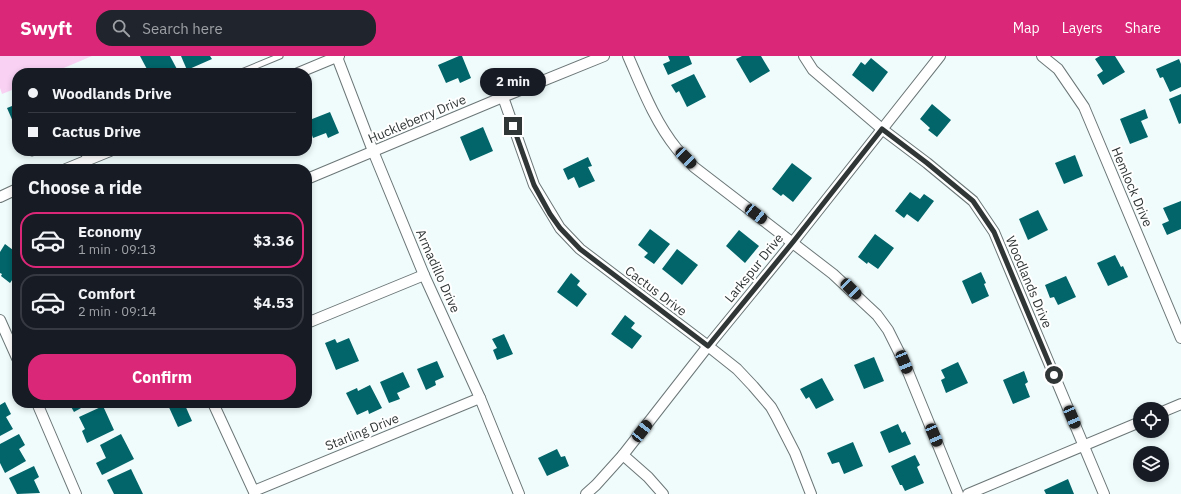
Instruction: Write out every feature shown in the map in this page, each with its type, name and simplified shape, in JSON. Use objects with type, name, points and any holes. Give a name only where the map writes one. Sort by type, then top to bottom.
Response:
[{"type":"street","points":[[309,68],[337,56]]},
{"type":"street","name":"Armadillo Drive","points":[[337,56],[373,151],[424,275],[480,398],[519,494]]},
{"type":"street","name":"Huckleberry Drive","points":[[312,177],[604,56]]},
{"type":"street","points":[[628,56],[644,94],[660,123],[677,148],[694,167],[793,242],[851,289],[877,314],[888,330],[904,362],[958,494]]},
{"type":"street","name":"Woodlands Drive","points":[[804,56],[813,70],[882,129],[927,163],[973,201],[994,232],[1104,494]]},
{"type":"street","name":"Larkspur Drive","points":[[586,494],[623,455],[708,346],[793,242],[940,56]]},
{"type":"street","name":"Hemlock Drive","points":[[1042,56],[1058,69],[1084,107],[1181,338]]},
{"type":"street","name":"Cactus Drive","points":[[503,97],[534,185],[550,214],[560,228],[580,249],[737,369],[771,407],[795,453],[811,494]]},
{"type":"street","points":[[78,164],[97,156]]},
{"type":"street","points":[[0,196],[12,192]]},
{"type":"street","points":[[312,321],[424,275]]},
{"type":"street","points":[[0,320],[12,347]]},
{"type":"street","name":"Starling Drive","points":[[254,492],[480,398]]},
{"type":"street","points":[[1169,409],[1181,404]]},
{"type":"street","points":[[39,408],[76,494]]},
{"type":"street","points":[[215,408],[254,492]]},
{"type":"street","points":[[968,494],[1133,425]]},
{"type":"street","points":[[623,455],[648,477],[663,494]]},
{"type":"lane","points":[[251,68],[280,56]]},
{"type":"lane","points":[[85,156],[87,160]]},
{"type":"shaded area","points":[[0,56],[92,56],[64,68],[12,68],[12,90],[2,94],[0,88]]},
{"type":"building","points":[[140,56],[170,56],[176,68],[146,68]]},
{"type":"building","points":[[181,56],[210,56],[212,59],[192,68],[186,68]]},
{"type":"building","points":[[462,56],[471,78],[460,83],[458,78],[446,83],[438,65]]},
{"type":"building","points":[[668,56],[689,56],[692,64],[668,75],[663,64],[670,61]]},
{"type":"building","points":[[742,56],[761,56],[770,71],[750,83],[736,59]]},
{"type":"building","points":[[1100,56],[1115,56],[1125,72],[1103,85],[1097,75],[1103,71],[1095,59]]},
{"type":"building","points":[[871,58],[888,72],[873,92],[852,75],[861,62],[865,65]]},
{"type":"building","points":[[1179,59],[1181,64],[1181,87],[1170,92],[1163,77],[1160,78],[1156,69]]},
{"type":"building","points":[[694,74],[706,97],[687,107],[679,91],[676,93],[671,85]]},
{"type":"building","points":[[1181,94],[1181,123],[1179,124],[1169,99]]},
{"type":"building","points":[[932,104],[951,120],[937,137],[928,130],[930,128],[920,119]]},
{"type":"building","points":[[12,106],[12,120],[7,108]]},
{"type":"building","points":[[1145,109],[1148,118],[1141,121],[1148,137],[1130,144],[1120,119]]},
{"type":"building","points":[[330,112],[339,133],[328,138],[326,133],[313,138],[312,119]]},
{"type":"building","points":[[483,127],[493,151],[470,161],[460,137]]},
{"type":"building","points":[[1075,155],[1083,176],[1064,184],[1055,163]]},
{"type":"building","points":[[588,157],[592,166],[588,167],[595,181],[579,188],[574,177],[568,180],[563,169]]},
{"type":"building","points":[[792,163],[812,178],[793,202],[783,194],[781,196],[772,189]]},
{"type":"building","points":[[910,192],[920,199],[924,194],[934,201],[918,222],[907,214],[904,218],[895,211]]},
{"type":"building","points":[[1181,201],[1181,229],[1167,235],[1162,224],[1169,221],[1163,208]]},
{"type":"building","points":[[1038,210],[1048,230],[1028,240],[1019,219]]},
{"type":"building","points":[[650,229],[670,244],[654,264],[644,257],[648,253],[638,245]]},
{"type":"building","points":[[739,230],[759,246],[745,263],[726,246]]},
{"type":"building","points":[[875,234],[894,248],[878,269],[868,262],[867,264],[858,257]]},
{"type":"building","points":[[5,244],[12,249],[12,280],[10,283],[1,276],[2,274],[0,273],[0,252]]},
{"type":"building","points":[[677,249],[698,265],[682,285],[662,269]]},
{"type":"building","points":[[1115,255],[1121,267],[1123,266],[1128,277],[1108,286],[1097,263]]},
{"type":"building","points":[[981,272],[986,283],[984,284],[989,296],[972,304],[962,281]]},
{"type":"building","points":[[571,273],[580,281],[577,285],[587,294],[577,307],[557,292]]},
{"type":"building","points":[[1066,276],[1076,297],[1058,305],[1054,297],[1050,298],[1045,285]]},
{"type":"building","points":[[625,315],[635,323],[631,328],[642,336],[632,349],[611,334]]},
{"type":"building","points":[[504,334],[513,354],[497,360],[493,350],[497,348],[492,339]]},
{"type":"building","points":[[349,338],[359,361],[336,370],[325,343],[335,339],[337,343]]},
{"type":"building","points":[[874,357],[884,381],[864,389],[854,365]]},
{"type":"building","points":[[437,361],[444,377],[435,381],[436,385],[426,390],[417,369]]},
{"type":"building","points":[[958,362],[968,383],[946,393],[941,380],[945,378],[941,370]]},
{"type":"building","points":[[1024,371],[1028,382],[1025,384],[1030,397],[1013,404],[1003,380]]},
{"type":"building","points":[[403,372],[410,387],[397,393],[400,399],[389,403],[380,382]]},
{"type":"building","points":[[822,378],[834,400],[816,409],[809,397],[806,399],[800,389]]},
{"type":"building","points":[[370,385],[382,408],[369,414],[368,410],[357,415],[346,393],[357,388],[358,391]]},
{"type":"building","points":[[5,402],[11,414],[6,417],[13,429],[0,436],[0,405]]},
{"type":"building","points":[[72,408],[81,408],[74,412]]},
{"type":"building","points":[[99,408],[104,408],[114,430],[87,443],[82,431],[85,429],[79,417]]},
{"type":"building","points":[[169,408],[186,408],[192,421],[178,427]]},
{"type":"building","points":[[898,424],[902,433],[905,431],[911,444],[889,453],[880,432]]},
{"type":"building","points":[[19,434],[25,445],[19,449],[26,461],[5,473],[0,463],[0,444]]},
{"type":"building","points":[[121,434],[134,459],[102,475],[96,463],[106,458],[100,445]]},
{"type":"building","points":[[853,442],[863,466],[844,474],[839,462],[832,464],[827,453]]},
{"type":"building","points":[[557,449],[561,457],[565,456],[569,466],[547,476],[538,458]]},
{"type":"building","points":[[915,455],[920,465],[917,467],[924,483],[905,491],[902,485],[900,485],[891,466]]},
{"type":"building","points":[[34,466],[39,477],[34,480],[40,493],[17,494],[9,478]]},
{"type":"building","points":[[131,469],[143,494],[114,494],[107,480]]},
{"type":"building","points":[[1068,479],[1074,494],[1046,494],[1044,490]]},
{"type":"route","points":[[513,126],[534,185],[550,214],[560,228],[580,249],[708,346],[793,242],[882,129],[927,163],[973,201],[994,232],[1054,375]]}]
